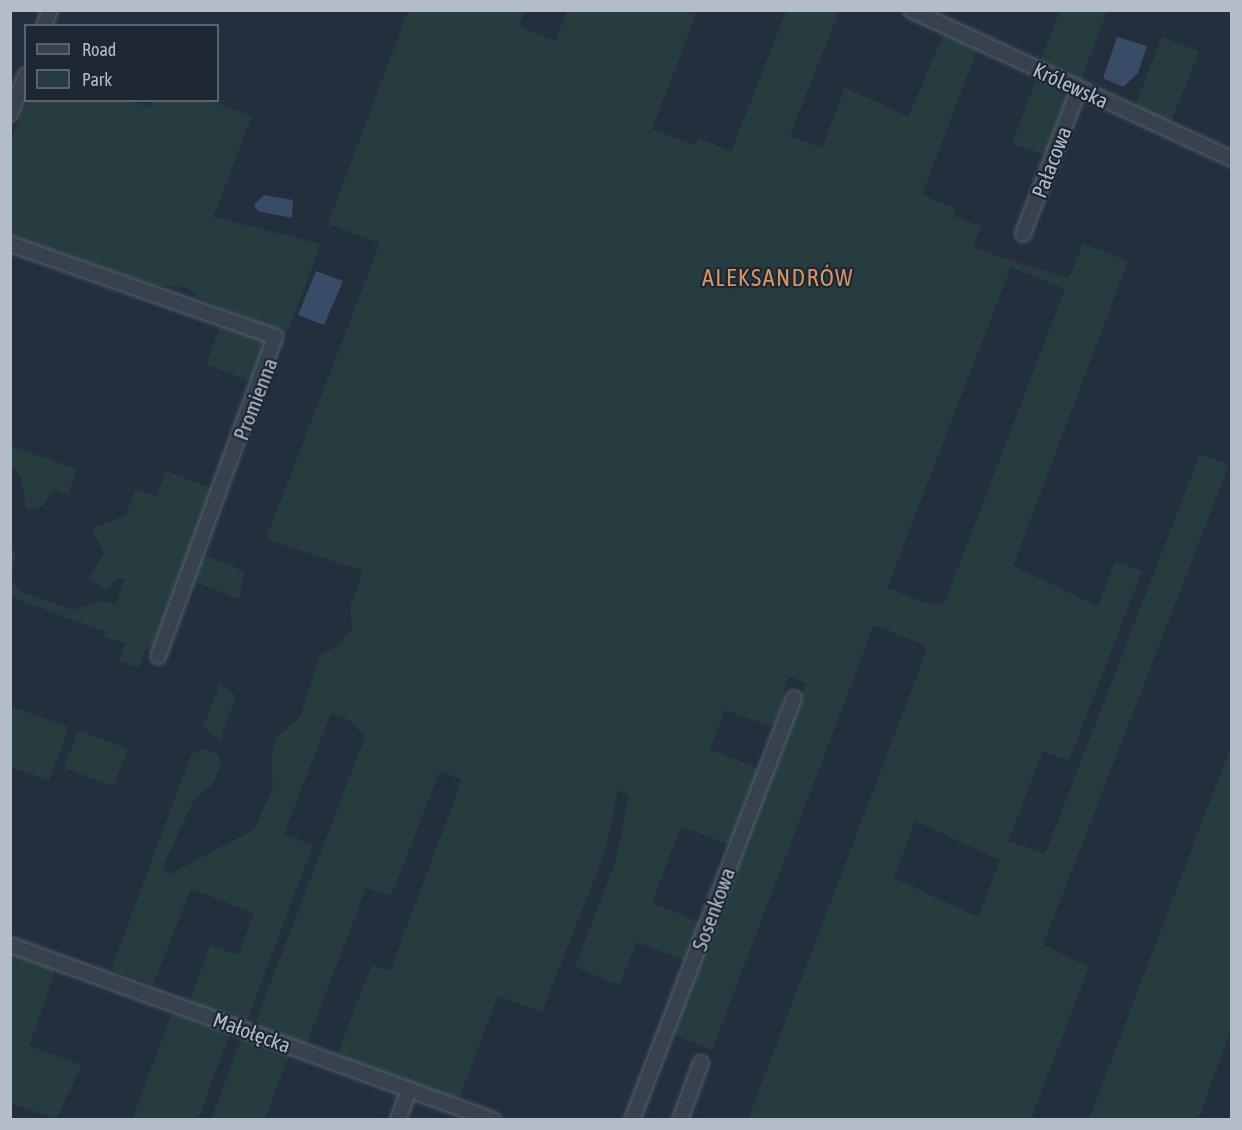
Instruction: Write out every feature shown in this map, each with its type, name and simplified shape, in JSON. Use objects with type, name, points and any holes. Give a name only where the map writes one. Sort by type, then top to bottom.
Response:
[{"type":"street","name":"Królewska","points":[[912,10],[1232,159]]},
{"type":"street","points":[[10,114],[24,80]]},
{"type":"street","name":"Pałacowa","points":[[1023,234],[1079,89]]},
{"type":"street","name":"Promienna","points":[[10,244],[275,337],[158,656]]},
{"type":"street","name":"Sosenkowa","points":[[632,1119],[794,698]]},
{"type":"street","name":"Małołęcka","points":[[10,945],[493,1119]]},
{"type":"street","points":[[680,1119],[701,1063]]},
{"type":"street","points":[[398,1119],[409,1089]]},
{"type":"green space","points":[[684,10],[696,15],[652,129],[695,145],[699,138],[731,152],[786,11],[839,11],[790,136],[822,148],[845,87],[908,117],[944,33],[977,50],[922,195],[956,209],[954,216],[981,226],[973,247],[1006,259],[1069,278],[1083,243],[1128,261],[1013,566],[1098,606],[1115,561],[1142,571],[1069,761],[1043,751],[1008,841],[1045,854],[1200,454],[1229,465],[1043,945],[1089,967],[1031,1119],[748,1119],[926,652],[922,644],[874,625],[712,1050],[672,1034],[806,683],[788,676],[775,728],[725,710],[710,749],[759,769],[729,845],[681,826],[652,903],[700,922],[686,961],[637,942],[619,985],[575,967],[616,860],[629,795],[618,790],[606,849],[542,1012],[498,996],[458,1101],[336,1057],[372,965],[390,971],[462,780],[440,771],[391,896],[366,888],[306,1045],[254,1026],[365,737],[350,721],[331,713],[284,834],[313,845],[246,1023],[190,1002],[210,945],[238,955],[254,913],[191,889],[153,985],[111,970],[191,755],[202,748],[218,754],[221,765],[212,785],[194,800],[165,862],[163,870],[171,874],[254,829],[273,788],[271,755],[278,736],[300,717],[320,655],[339,645],[352,628],[350,607],[363,571],[266,539],[380,243],[328,224],[408,11],[525,11],[519,26],[555,41],[567,11]],"holes":[[[1011,267],[1065,289],[945,602],[931,605],[887,588]],[[915,821],[1000,860],[978,917],[894,878]]]},
{"type":"green space","points":[[1060,11],[1107,11],[1080,82],[1039,64]]},
{"type":"green space","points":[[1162,37],[1199,51],[1170,125],[1134,108]]},
{"type":"green space","points":[[1037,78],[1068,98],[1046,156],[1012,143]]},
{"type":"green space","points":[[27,102],[134,102],[150,108],[153,102],[214,102],[252,116],[213,217],[321,244],[286,335],[201,299],[189,288],[154,285],[11,236],[10,143]]},
{"type":"green space","points":[[222,322],[262,339],[266,349],[253,383],[206,364]]},
{"type":"green space","points":[[11,446],[77,469],[68,494],[53,490],[43,506],[26,509],[21,477],[11,465]]},
{"type":"green space","points":[[166,471],[213,489],[154,646],[145,650],[138,668],[119,661],[125,643],[104,637],[105,632],[11,597],[10,544],[16,553],[11,579],[22,592],[73,610],[99,601],[116,604],[125,579],[118,578],[106,590],[89,579],[104,553],[92,529],[126,515],[135,489],[156,497]]},
{"type":"green space","points":[[208,557],[244,571],[239,599],[192,581],[200,558]]},
{"type":"green space","points":[[220,684],[236,696],[220,740],[203,727]]},
{"type":"green space","points":[[10,706],[69,727],[49,781],[11,767]]},
{"type":"green space","points":[[78,730],[128,749],[113,786],[64,768]]},
{"type":"green space","points":[[1231,746],[1231,1030],[1198,1119],[1089,1119]]},
{"type":"green space","points":[[10,952],[56,969],[29,1046],[82,1065],[56,1119],[11,1103]]},
{"type":"green space","points":[[172,1013],[230,1034],[198,1119],[132,1119]]},
{"type":"green space","points":[[242,1038],[289,1055],[265,1119],[211,1119]]},
{"type":"water","points":[[1117,37],[1147,46],[1138,73],[1123,87],[1103,78]]},
{"type":"water","points":[[264,195],[293,200],[292,218],[258,211],[254,205]]},
{"type":"water","points":[[316,271],[343,281],[324,325],[298,315]]},
{"type":"district","name":"ALEKSANDRÓW","points":[[778,278]]}]
